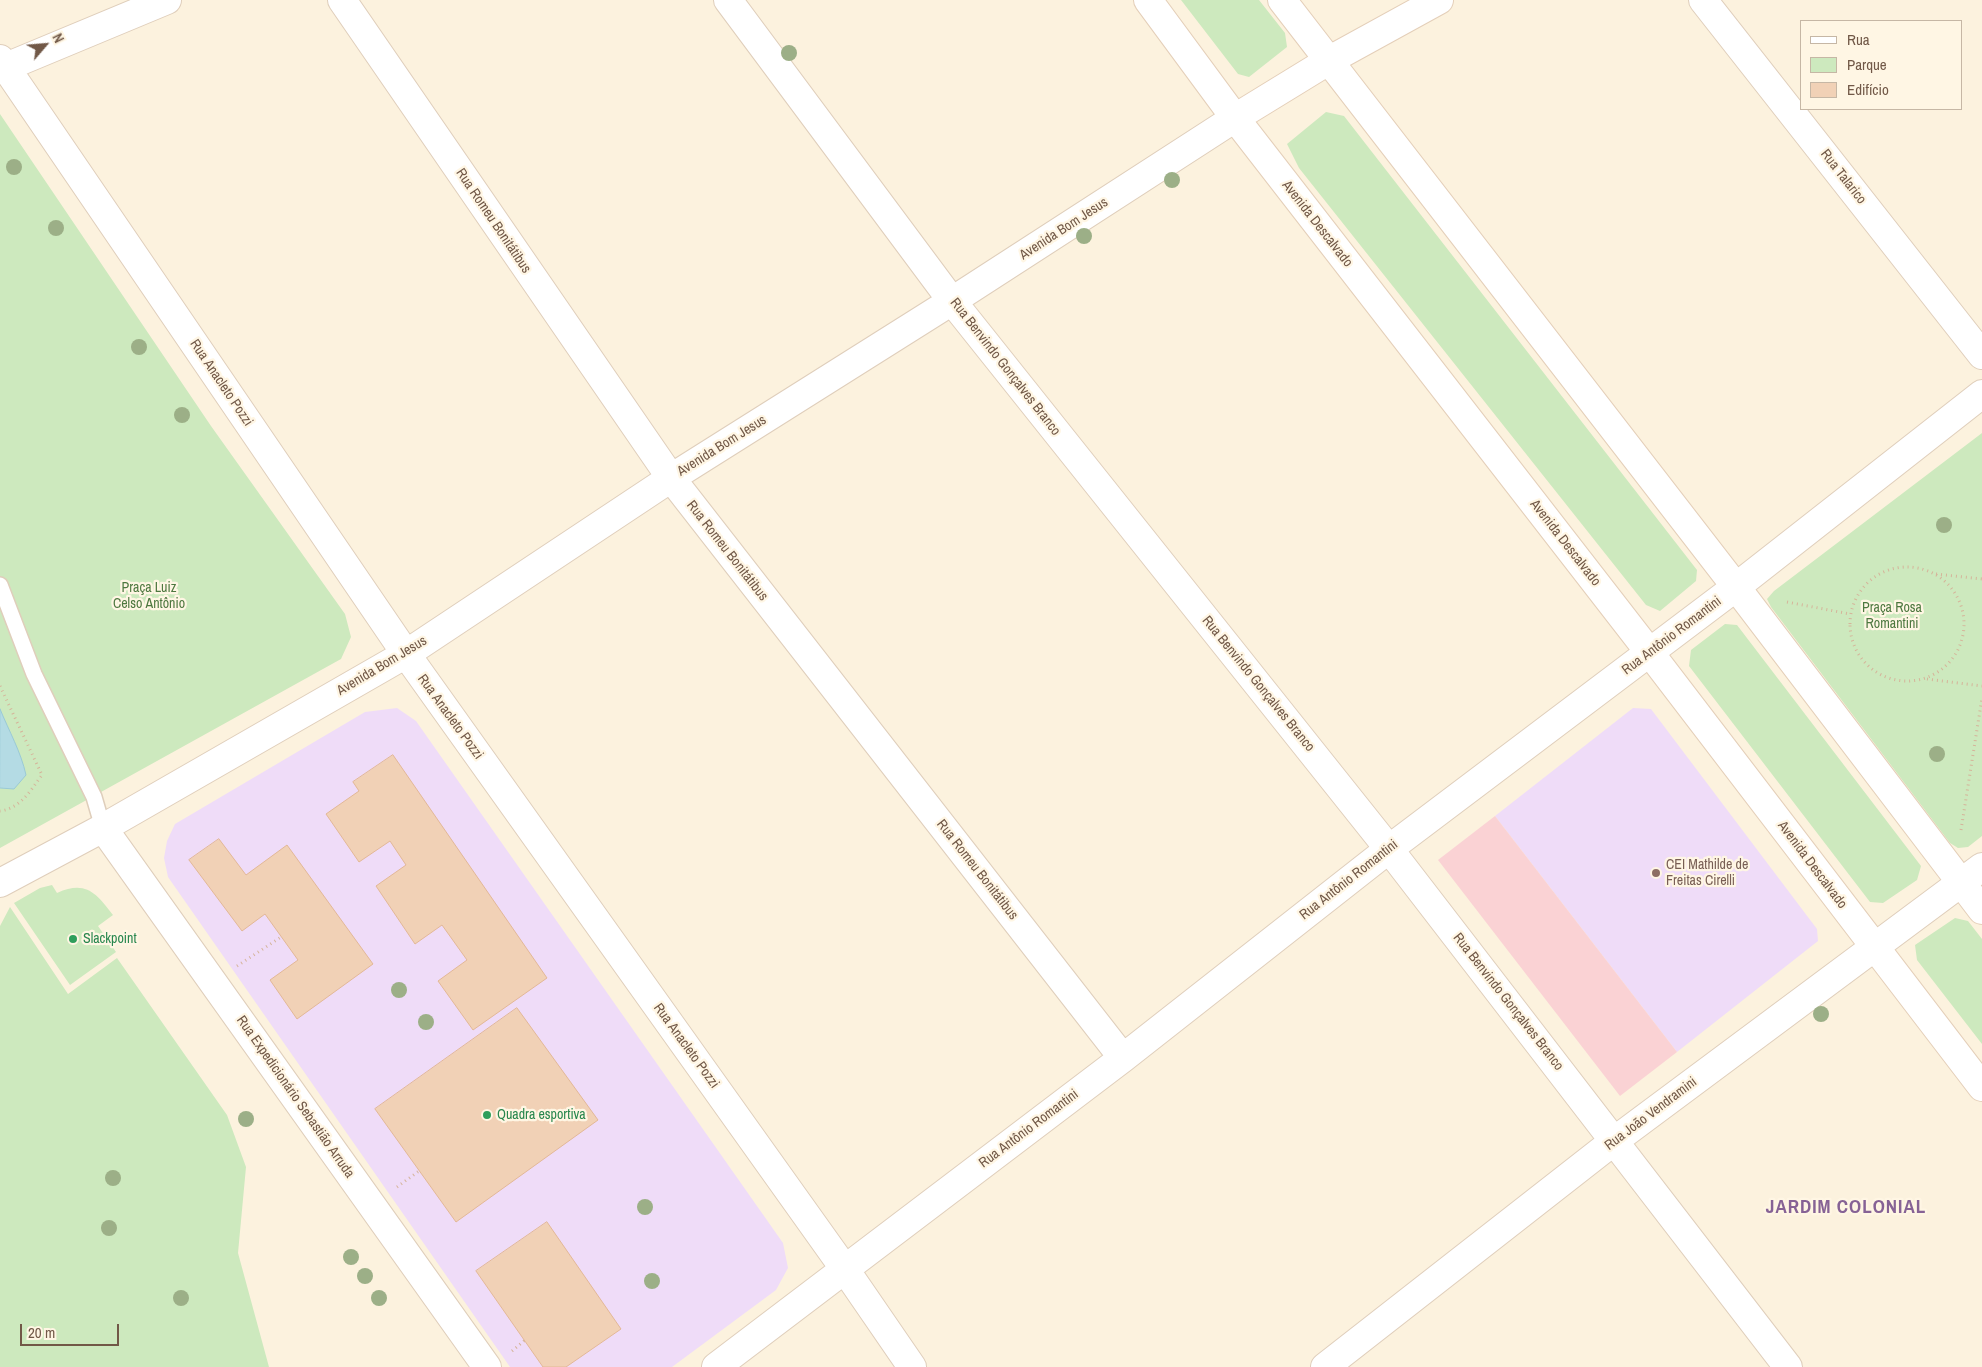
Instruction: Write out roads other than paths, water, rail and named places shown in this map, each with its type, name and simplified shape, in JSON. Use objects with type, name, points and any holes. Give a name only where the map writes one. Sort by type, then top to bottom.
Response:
[{"type":"street","points":[[3,63],[167,0]]},
{"type":"street","name":"Rua Romeu Bonitátibus","points":[[342,0],[671,478],[1123,1058]]},
{"type":"street","name":"Rua Benvindo Gonçalves Branco","points":[[728,0],[952,301],[1389,849],[1788,1367]]},
{"type":"street","name":"Avenida Descalvado","points":[[1148,0],[1235,118],[1650,652],[1982,1087]]},
{"type":"street","points":[[1282,0],[1736,587],[1971,875],[1982,910]]},
{"type":"street","name":"Avenida Bom Jesus","points":[[0,883],[103,828],[406,654],[671,478],[952,301],[1235,118],[1328,61],[1440,0]]},
{"type":"street","name":"Rua Talarico","points":[[1703,0],[1982,355]]},
{"type":"street","name":"Rua Anacleto Pozzi","points":[[3,63],[406,654],[844,1268],[912,1367]]},
{"type":"street","name":"Rua Antônio Romantini","points":[[716,1367],[1123,1058],[1389,849],[1736,587],[1982,394]]},
{"type":"street","name":"Rua Expedicionário Sebastião Arruda","points":[[103,828],[487,1367]]},
{"type":"street","name":"Rua João Vendramini","points":[[1343,1362],[1614,1141],[1971,875]]},
{"type":"lane","points":[[0,585],[34,674],[94,797],[103,828]]},
{"type":"water","points":[[0,709],[18,750],[26,775],[14,789],[0,788]]},
{"type":"place","name":"CEI Mathilde de Freitas Cirelli","points":[[1656,873]]},
{"type":"place","name":"Slackpoint","points":[[73,939]]},
{"type":"place","name":"Quadra esportiva","points":[[487,1115]]},
{"type":"district","name":"JARDIM COLONIAL","points":[[1846,1208]]},
{"type":"park label","name":"Praça Luiz Celso Antônio","points":[[149,596]]},
{"type":"park label","name":"Praça Rosa Romantini","points":[[1892,616]]}]
